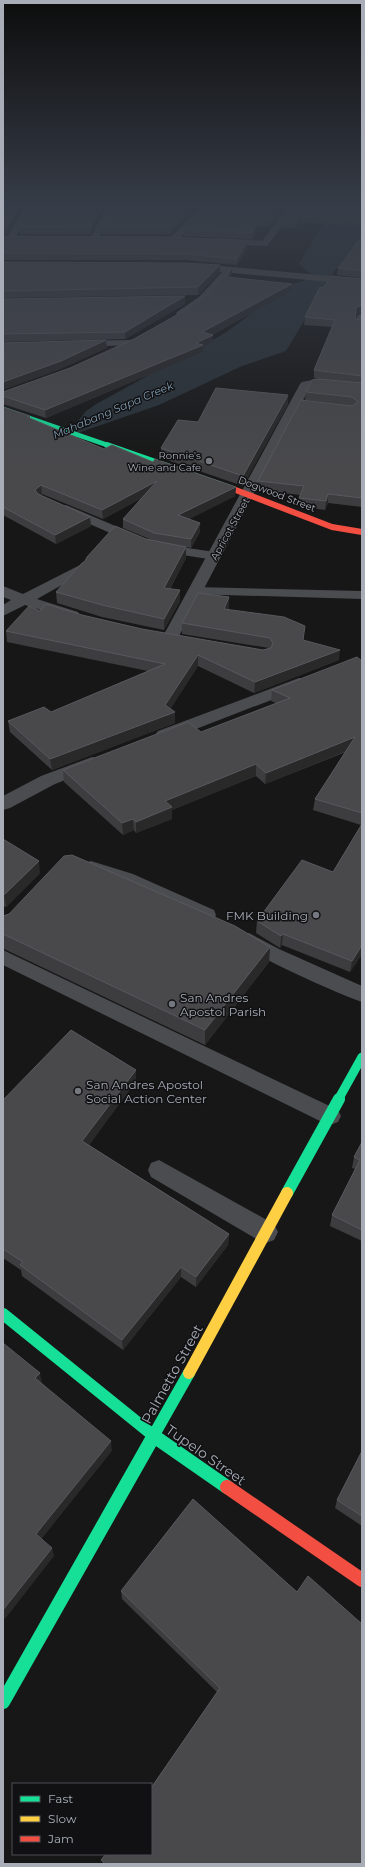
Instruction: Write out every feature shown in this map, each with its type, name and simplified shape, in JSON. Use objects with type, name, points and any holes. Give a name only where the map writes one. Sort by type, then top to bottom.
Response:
[{"type":"street","points":[[173,319],[202,299],[209,291]]},
{"type":"street","points":[[186,299],[202,299]]},
{"type":"street","points":[[102,356],[142,336]]},
{"type":"street","points":[[66,344],[130,343]]},
{"type":"street","name":"Apricot Street","points":[[170,638],[248,494],[300,404],[306,384],[310,382],[362,387]]},
{"type":"street","name":"Dogwood Street","points":[[3,409],[36,419],[248,494],[332,527],[362,532]]},
{"type":"street","points":[[3,611],[80,569]]},
{"type":"street","points":[[3,591],[22,600],[90,621]]},
{"type":"street","points":[[150,740],[318,675]]},
{"type":"street","points":[[3,804],[48,780],[107,758]]},
{"type":"street","name":"Palmetto Street","points":[[3,1702],[154,1436],[362,1057]]},
{"type":"street","name":"Tupelo Street","points":[[3,1314],[154,1436],[362,1580]]},
{"type":"lane","points":[[57,505],[148,544],[186,553],[215,556]]},
{"type":"lane","points":[[196,591],[362,595]]},
{"type":"lane","points":[[74,863],[127,878],[227,926],[272,954],[362,994]]},
{"type":"lane","points":[[3,957],[330,1116]]},
{"type":"lane","points":[[159,1170],[266,1232]]},
{"type":"water","name":"Mahabang Sapa Creek","points":[[282,291],[322,291],[286,351],[242,366],[159,405],[75,434],[69,428],[76,424],[86,411],[98,403],[225,333]]},
{"type":"building","points":[[210,291],[279,291],[202,332],[213,335],[196,343],[203,345],[45,410],[3,396],[3,392],[70,368],[134,339],[184,311]]},
{"type":"building","points":[[318,291],[362,291],[362,305],[356,308],[355,319],[362,320],[362,376],[314,370],[335,320],[305,317]]},
{"type":"building","points":[[185,296],[125,332],[3,334],[3,299]]},
{"type":"building","points":[[106,340],[61,361],[3,382],[3,343]]},
{"type":"building","points":[[318,379],[362,383],[362,498],[328,494],[326,501],[299,498],[304,486],[258,481],[301,400],[352,406],[358,402],[352,397],[306,392],[312,380]]},
{"type":"building","points":[[216,388],[288,395],[243,476],[161,448],[178,420],[198,422]]},
{"type":"building","points":[[3,407],[30,416],[27,417],[104,449],[112,445],[153,462],[155,459],[236,487],[178,515],[200,523],[191,539],[154,533],[123,519],[157,481],[102,510],[41,485],[35,490],[38,494],[90,517],[55,535],[3,507]]},
{"type":"building","points":[[115,526],[146,539],[186,547],[164,588],[180,590],[164,619],[102,605],[56,592]]},
{"type":"building","points":[[198,593],[229,597],[224,609],[284,617],[305,626],[303,640],[340,650],[255,682],[198,655],[165,705],[175,712],[50,759],[8,721],[44,707],[51,712],[165,664],[6,631],[29,606],[40,611],[46,604],[82,615],[142,629],[263,650],[271,648],[273,643],[270,638],[182,623]]},
{"type":"building","points":[[357,657],[362,661],[362,813],[315,799],[355,737],[266,773],[256,764],[165,801],[172,807],[136,822],[133,819],[122,823],[63,770],[188,722],[201,732],[290,698],[272,690]]},
{"type":"building","name":"FMK Building","points":[[362,824],[362,945],[352,961],[283,934],[281,936],[257,921],[302,860],[333,872]]},
{"type":"building","points":[[3,839],[39,861],[4,895],[3,895]]},
{"type":"building","name":"San Andres Apostol Parish","points":[[72,855],[235,926],[270,947],[205,1030],[3,934],[3,916],[9,914],[64,856]]},
{"type":"building","points":[[71,1030],[136,1070],[82,1141],[229,1234],[196,1277],[181,1267],[122,1340],[20,1265],[23,1262],[3,1249],[3,1100]]},
{"type":"building","points":[[362,1142],[362,1230],[332,1215],[360,1160],[354,1157]]},
{"type":"building","points":[[3,1343],[40,1373],[35,1378],[111,1441],[36,1534],[52,1548],[3,1610]]},
{"type":"building","points":[[362,1451],[362,1516],[337,1500]]},
{"type":"building","points":[[193,1499],[297,1592],[308,1576],[362,1624],[362,1864],[105,1864],[101,1860],[105,1855],[152,1855],[152,1787],[220,1688],[121,1591]]},
{"type":"traffic: fast","points":[[3,409],[233,489]]},
{"type":"traffic: fast","points":[[287,1193],[362,1057]]},
{"type":"traffic: fast","points":[[3,1314],[154,1436],[227,1487]]},
{"type":"traffic: fast","points":[[3,1702],[189,1373]]},
{"type":"traffic: slow","points":[[189,1373],[287,1193]]},
{"type":"traffic: jam","points":[[233,489],[332,527],[362,532]]},
{"type":"traffic: jam","points":[[227,1487],[362,1580]]},
{"type":"place","name":"Ronnie's Wine and Cafe","points":[[209,461]]},
{"type":"place","name":"FMK Building","points":[[316,915]]},
{"type":"place","name":"San Andres Apostol Parish","points":[[172,1004]]},
{"type":"place","name":"San Andres Apostol Social Action Center","points":[[78,1091]]}]
